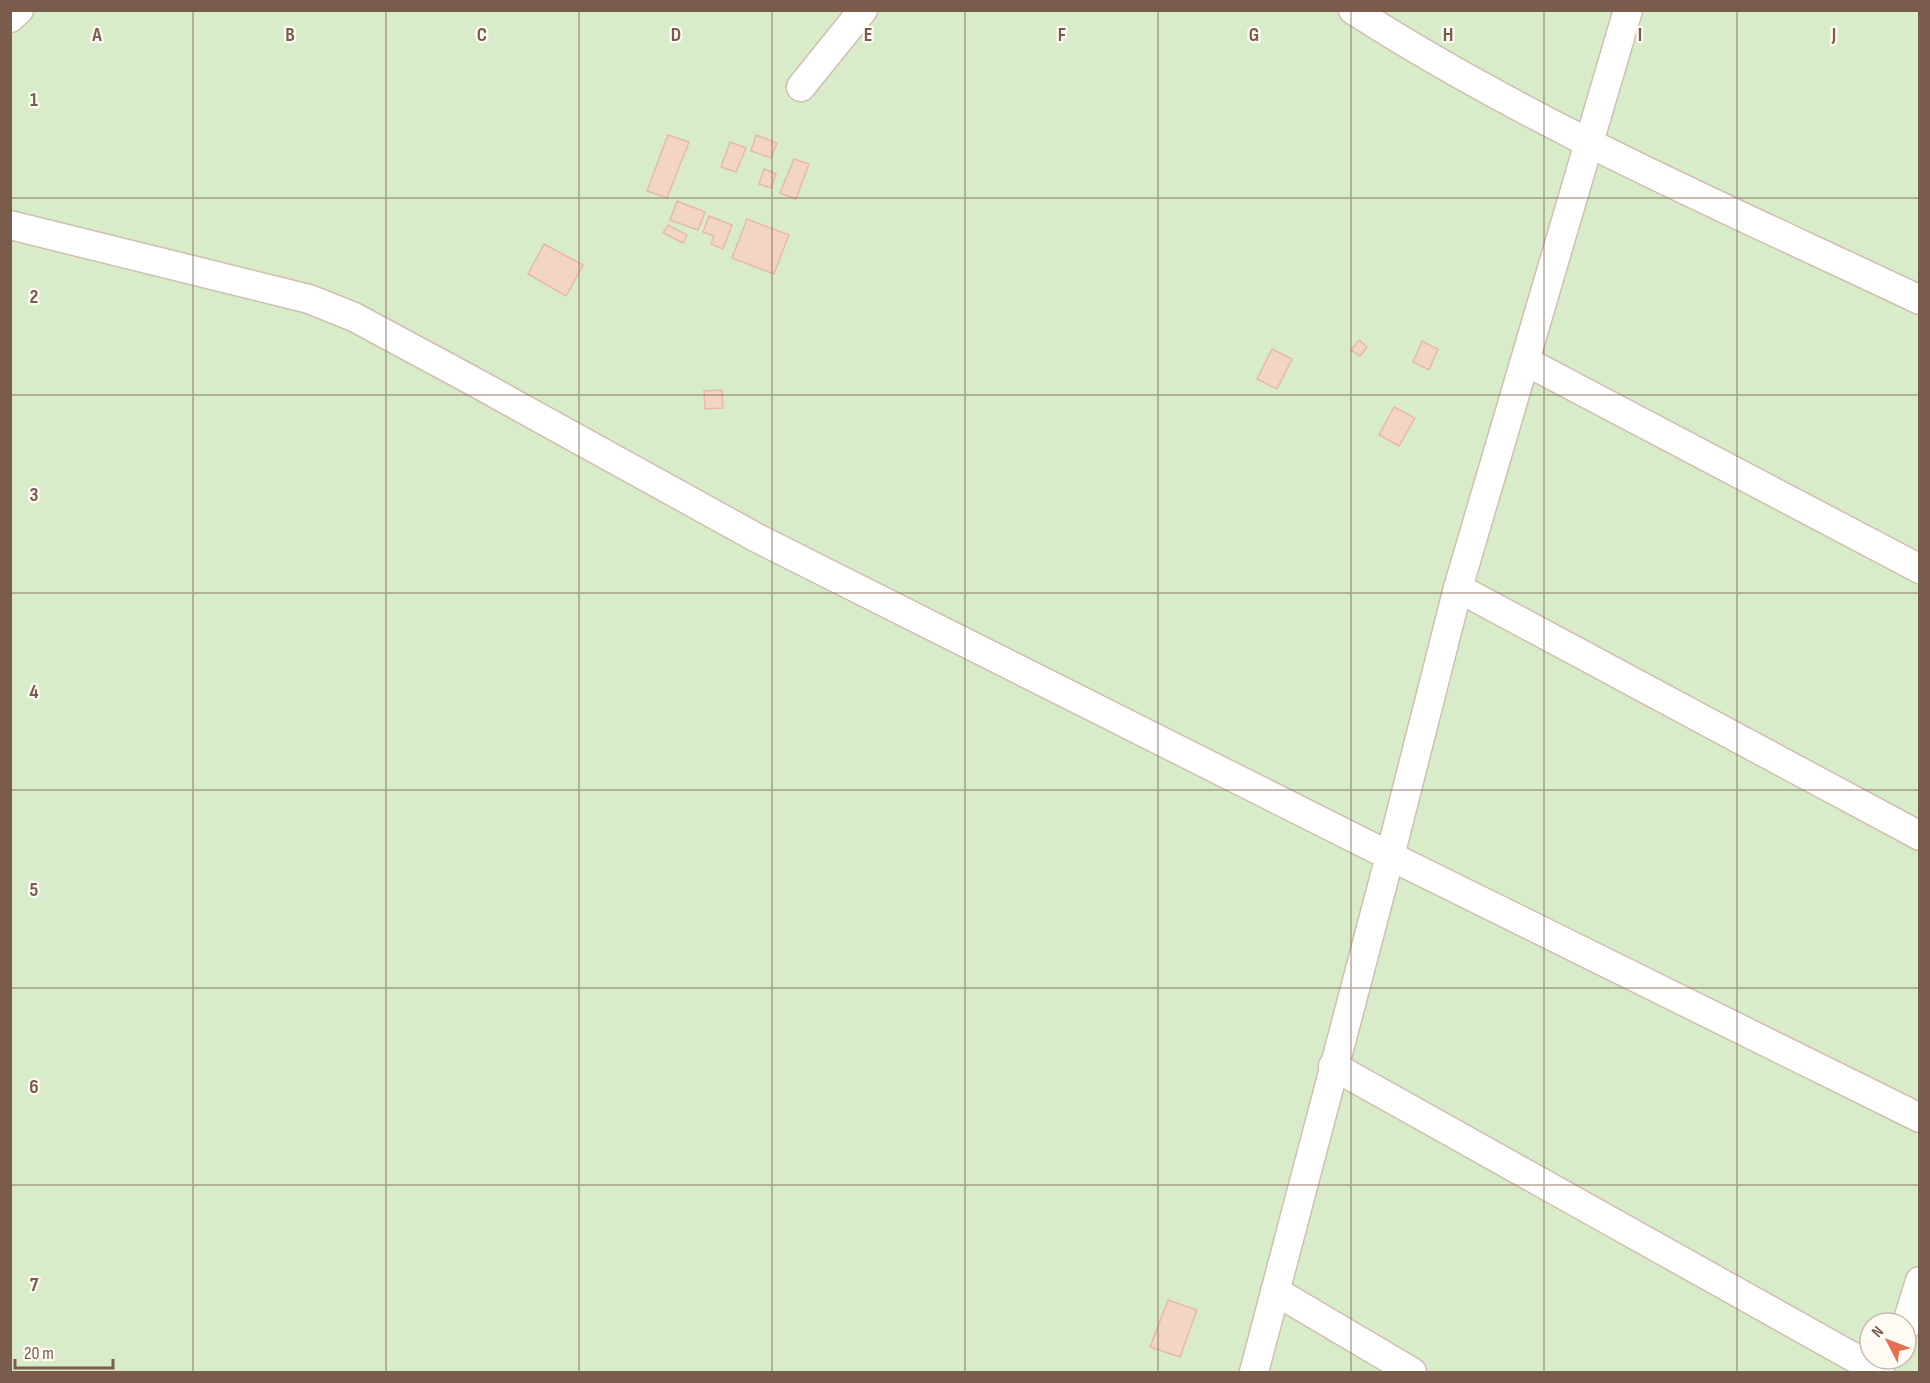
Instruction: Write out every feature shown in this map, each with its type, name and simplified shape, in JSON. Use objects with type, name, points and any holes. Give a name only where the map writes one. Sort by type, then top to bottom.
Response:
[{"type":"street","points":[[10,18],[19,10]]},
{"type":"street","points":[[801,87],[863,10]]},
{"type":"street","points":[[1353,10],[1408,46],[1589,144],[1920,300]]},
{"type":"street","points":[[1254,1372],[1458,588],[1628,10]]},
{"type":"street","points":[[10,225],[309,299],[354,317],[757,538],[1390,856],[1920,1118]]},
{"type":"street","points":[[1525,361],[1920,569]]},
{"type":"street","points":[[1458,588],[1920,836]]},
{"type":"street","points":[[1333,1066],[1880,1372]]},
{"type":"street","points":[[1911,1311],[1920,1281]]},
{"type":"street","points":[[1275,1291],[1412,1372]]},
{"type":"green space","points":[[10,11],[1919,11],[1919,1372],[11,1372]]},
{"type":"building","points":[[668,135],[689,142],[667,198],[647,191]]},
{"type":"building","points":[[756,135],[777,143],[771,158],[751,151]]},
{"type":"building","points":[[730,142],[746,148],[736,172],[721,167]]},
{"type":"building","points":[[794,159],[809,164],[796,199],[780,193]]},
{"type":"building","points":[[764,169],[776,174],[771,188],[759,184]]},
{"type":"building","points":[[677,201],[705,212],[698,230],[670,220]]},
{"type":"building","points":[[709,216],[732,225],[723,249],[711,244],[714,236],[703,232]]},
{"type":"building","points":[[747,219],[789,235],[774,274],[732,258]]},
{"type":"building","points":[[668,225],[687,235],[683,243],[663,233]]},
{"type":"building","points":[[544,244],[583,265],[566,296],[528,274]]},
{"type":"building","points":[[1359,340],[1367,347],[1360,356],[1351,350]]},
{"type":"building","points":[[1422,341],[1438,349],[1429,370],[1413,362]]},
{"type":"building","points":[[1272,349],[1292,359],[1277,389],[1257,379]]},
{"type":"building","points":[[722,390],[723,408],[705,409],[704,391]]},
{"type":"building","points":[[1394,407],[1415,418],[1399,446],[1379,435]]},
{"type":"building","points":[[1168,1300],[1197,1310],[1180,1357],[1150,1347]]}]
